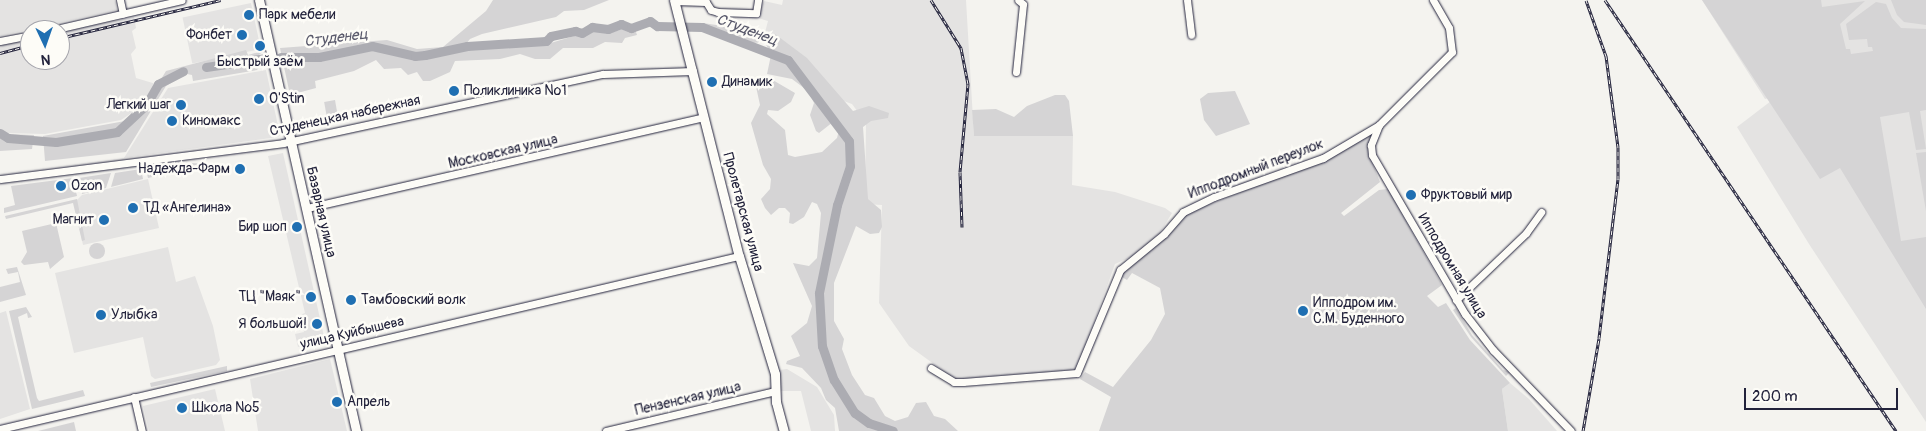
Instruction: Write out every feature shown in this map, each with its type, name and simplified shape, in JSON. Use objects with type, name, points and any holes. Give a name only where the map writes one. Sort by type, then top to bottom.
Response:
[{"type":"main road","name":"Базарная улица","points":[[259,0],[356,431]]},
{"type":"main road","name":"Пролетарская улица","points":[[675,2],[739,256],[775,374],[775,391],[784,431]]},
{"type":"street","points":[[120,0],[123,14]]},
{"type":"street","points":[[70,26],[182,0]]},
{"type":"street","points":[[675,2],[706,2],[711,10],[718,12],[756,13],[758,0]]},
{"type":"street","points":[[1016,72],[1023,4],[1018,0]]},
{"type":"street","points":[[1187,0],[1191,34]]},
{"type":"street","points":[[1380,125],[1452,52],[1449,28],[1432,0]]},
{"type":"street","points":[[0,41],[20,37]]},
{"type":"street","name":"Студенецкая набережная","points":[[0,179],[208,155],[291,141],[597,75],[693,71]]},
{"type":"street","name":"Московская улица","points":[[307,208],[704,117]]},
{"type":"street","name":"Ипподромная улица","points":[[1380,125],[1371,145],[1378,166],[1456,300],[1494,350],[1571,431]]},
{"type":"street","name":"Ипподромный переулок","points":[[931,368],[954,382],[1077,373],[1120,270],[1164,234],[1183,212],[1214,197],[1323,158],[1380,125]]},
{"type":"street","points":[[1456,300],[1526,233],[1541,212]]},
{"type":"street","name":"улица Куйбышева","points":[[0,429],[739,256]]},
{"type":"street","name":"Пензенская улица","points":[[606,431],[775,391]]},
{"type":"street","points":[[134,397],[142,431]]},
{"type":"shaded area","points":[[0,0],[115,0],[117,10],[70,20],[20,20],[20,32],[0,36]]},
{"type":"shaded area","points":[[493,0],[609,0],[584,10],[564,11],[556,17],[482,34],[470,39],[466,44],[468,48],[544,45],[591,31],[610,33],[623,29],[635,29],[637,35],[625,38],[622,43],[605,42],[593,48],[563,48],[550,59],[535,59],[520,54],[500,59],[455,61],[450,72],[430,81],[423,81],[417,72],[408,75],[401,68],[384,69],[376,60],[354,71],[315,81],[316,88],[290,95],[280,48],[387,40],[417,49],[443,47],[486,11]]},
{"type":"shaded area","points":[[783,0],[966,0],[974,136],[1073,136],[1072,185],[1115,192],[1165,208],[1172,213],[1158,236],[1133,256],[1115,264],[1078,367],[1073,370],[956,380],[909,346],[879,303],[882,205],[865,204],[866,123],[852,104],[838,99],[763,40],[768,21],[758,18],[764,1],[782,5]]},
{"type":"shaded area","points":[[1702,0],[1926,0],[1926,422],[1809,244],[1737,127],[1771,101],[1769,98],[1765,99]]},
{"type":"shaded area","points":[[1702,0],[1821,0],[1822,7],[1865,1],[1840,24],[1846,49],[1850,49],[1851,54],[1873,51],[1872,47],[1868,47],[1867,39],[1849,40],[1846,24],[1876,2],[1886,4],[1892,18],[1901,28],[1926,29],[1926,110],[1920,111],[1926,149],[1916,150],[1909,112],[1880,117],[1901,241],[1926,237],[1926,309],[1840,168],[1820,179]]},
{"type":"shaded area","points":[[1891,0],[1926,0],[1926,25],[1904,22],[1897,15]]},
{"type":"shaded area","points":[[251,3],[261,49],[192,64],[183,18]]},
{"type":"shaded area","points":[[134,17],[136,28],[132,31],[136,48],[131,54],[136,78],[156,84],[145,104],[121,120],[45,134],[4,133],[0,129],[0,45],[20,41],[20,70],[70,70],[70,30]]},
{"type":"shaded area","points":[[703,23],[775,34],[807,58],[853,111],[869,106],[889,113],[888,118],[871,121],[863,127],[868,199],[881,210],[882,227],[879,233],[870,234],[856,226],[834,283],[834,321],[844,339],[842,349],[852,375],[865,395],[874,398],[885,416],[895,421],[908,417],[916,403],[926,402],[934,416],[945,419],[958,431],[839,431],[835,408],[826,400],[821,388],[802,368],[786,364],[787,361],[800,356],[791,336],[807,323],[812,306],[793,263],[809,266],[817,258],[821,213],[817,204],[812,202],[804,217],[793,224],[789,223],[790,213],[785,208],[779,208],[771,215],[765,208],[761,199],[770,189],[771,179],[763,165],[751,123],[760,105],[755,82],[771,79],[795,93],[791,102],[778,111],[768,110],[767,114],[785,130],[788,155],[795,157],[822,152],[837,138],[840,126],[833,122],[819,133],[816,131],[810,115],[814,103],[808,91],[792,79],[767,74],[771,55],[765,42],[741,44],[704,26]]},
{"type":"shaded area","points":[[246,50],[248,55],[263,51],[258,56],[261,65],[257,70],[193,81],[192,75],[187,74],[166,86],[126,152],[45,161],[43,136],[125,121],[146,104],[166,71]]},
{"type":"shaded area","points":[[266,70],[280,135],[278,137],[124,158],[168,88]]},
{"type":"shaded area","points":[[1235,91],[1250,124],[1216,136],[1204,120],[1200,99],[1208,93]]},
{"type":"shaded area","points":[[1055,95],[1065,95],[1069,101],[1073,136],[974,136],[972,110],[996,109],[1014,117],[1027,106]]},
{"type":"shaded area","points":[[335,100],[339,123],[328,125],[324,102]]},
{"type":"shaded area","points":[[0,131],[3,134],[34,135],[32,149],[0,151]]},
{"type":"shaded area","name":"Ипподром им. С.М. Буденного","points":[[1371,135],[1368,152],[1380,182],[1341,213],[1344,216],[1379,190],[1388,189],[1442,285],[1427,296],[1438,307],[1446,303],[1470,340],[1510,383],[1502,389],[1508,431],[1099,431],[1111,397],[1080,379],[1085,372],[1113,387],[1151,340],[1165,314],[1160,288],[1132,273],[1127,280],[1120,276],[1123,272],[1189,212],[1312,165]]},
{"type":"shaded area","points":[[1926,152],[1926,211],[1916,153]]},
{"type":"shaded area","points":[[283,153],[325,341],[298,347],[295,334],[304,332],[300,315],[305,313],[268,156]]},
{"type":"shaded area","points":[[192,163],[207,164],[148,178],[146,169]]},
{"type":"shaded area","points":[[141,169],[143,179],[111,187],[115,173]]},
{"type":"shaded area","points":[[111,173],[106,188],[82,194],[79,178]]},
{"type":"shaded area","points":[[73,178],[77,196],[4,213],[4,208],[15,205],[11,186]]},
{"type":"shaded area","points":[[148,179],[159,228],[83,245],[74,203],[82,195]]},
{"type":"shaded area","points":[[77,199],[85,240],[82,241],[73,203],[6,219],[5,216]]},
{"type":"shaded area","points":[[56,223],[64,257],[50,269],[48,262],[24,265],[21,262],[27,252],[22,231]]},
{"type":"shaded area","points":[[94,243],[100,243],[105,248],[103,257],[94,259],[89,254],[89,248]]},
{"type":"shaded area","points":[[168,247],[176,282],[195,276],[213,326],[220,360],[216,365],[155,379],[151,376],[143,337],[74,353],[55,273]]},
{"type":"shaded area","points":[[17,267],[26,295],[0,302],[0,287],[20,282],[18,272],[8,274],[6,269]]},
{"type":"shaded area","points":[[26,307],[32,317],[28,318],[27,313],[18,317],[37,398],[39,401],[83,390],[85,396],[32,409],[9,311]]},
{"type":"shaded area","points":[[1456,308],[1472,335],[1503,370],[1510,372],[1506,376],[1471,337],[1453,310]]},
{"type":"shaded area","points":[[6,311],[30,409],[0,419],[0,313]]},
{"type":"shaded area","points":[[330,359],[347,431],[258,431],[250,379]]},
{"type":"shaded area","points":[[227,366],[227,371],[151,387],[150,383]]},
{"type":"shaded area","points":[[787,369],[817,387],[834,415],[835,431],[811,431],[801,391],[780,391],[779,370]]},
{"type":"shaded area","points":[[1510,383],[1529,399],[1557,431],[1508,431],[1502,389]]},
{"type":"shaded area","name":"Школа №5","points":[[215,389],[225,431],[149,431],[143,406]]},
{"type":"shaded area","points":[[74,422],[76,431],[38,431]]},
{"type":"waterway","name":"Студенец","points":[[281,57],[319,57],[372,46],[415,56],[467,46],[546,41],[551,36],[575,31],[582,33],[592,27],[608,29],[621,24],[631,28],[650,21],[657,26],[702,27],[788,60],[849,141],[850,166],[837,205],[819,293],[822,346],[834,380],[855,413],[869,423],[893,431]]},
{"type":"waterway","name":"Студенец","points":[[206,67],[266,58]]},
{"type":"waterway","name":"Студенец","points":[[0,133],[8,138],[56,142],[117,132],[146,105],[158,84],[183,71]]},
{"type":"railway","points":[[70,36],[221,0]]},
{"type":"railway","points":[[931,0],[961,48],[968,84],[960,172],[962,227]]},
{"type":"railway","points":[[1583,431],[1599,338],[1618,179],[1618,147],[1606,56],[1586,0]]},
{"type":"railway","points":[[1605,0],[1896,431]]},
{"type":"railway","points":[[0,53],[20,48]]},
{"type":"place","name":"Парк мебели","points":[[249,15]]},
{"type":"place","name":"Фонбет","points":[[242,35]]},
{"type":"place","name":"Быстрый заём","points":[[260,46]]},
{"type":"place","name":"Динамик","points":[[712,82]]},
{"type":"place","name":"Поликлиника №1","points":[[454,91]]},
{"type":"place","name":"O'Stin","points":[[259,99]]},
{"type":"place","name":"Легкий шаг","points":[[181,105]]},
{"type":"place","name":"Киномакс","points":[[172,121]]},
{"type":"place","name":"Надежда-Фарм","points":[[240,169]]},
{"type":"place","name":"Ozon","points":[[61,186]]},
{"type":"place","name":"Фруктовый мир","points":[[1411,195]]},
{"type":"place","name":"ТД «Ангелина»","points":[[133,208]]},
{"type":"place","name":"Магнит","points":[[104,220]]},
{"type":"place","name":"Бир шоп","points":[[297,227]]},
{"type":"place","name":"ТЦ \"Маяк\"","points":[[311,297]]},
{"type":"place","name":"Тамбовский волк","points":[[351,300]]},
{"type":"place","name":"Ипподром им. С.М. Буденного","points":[[1303,311]]},
{"type":"place","name":"Улыбка","points":[[101,315]]},
{"type":"place","name":"Я большой!","points":[[317,324]]},
{"type":"place","name":"Апрель","points":[[337,402]]},
{"type":"place","name":"Школа №5","points":[[182,408]]}]
